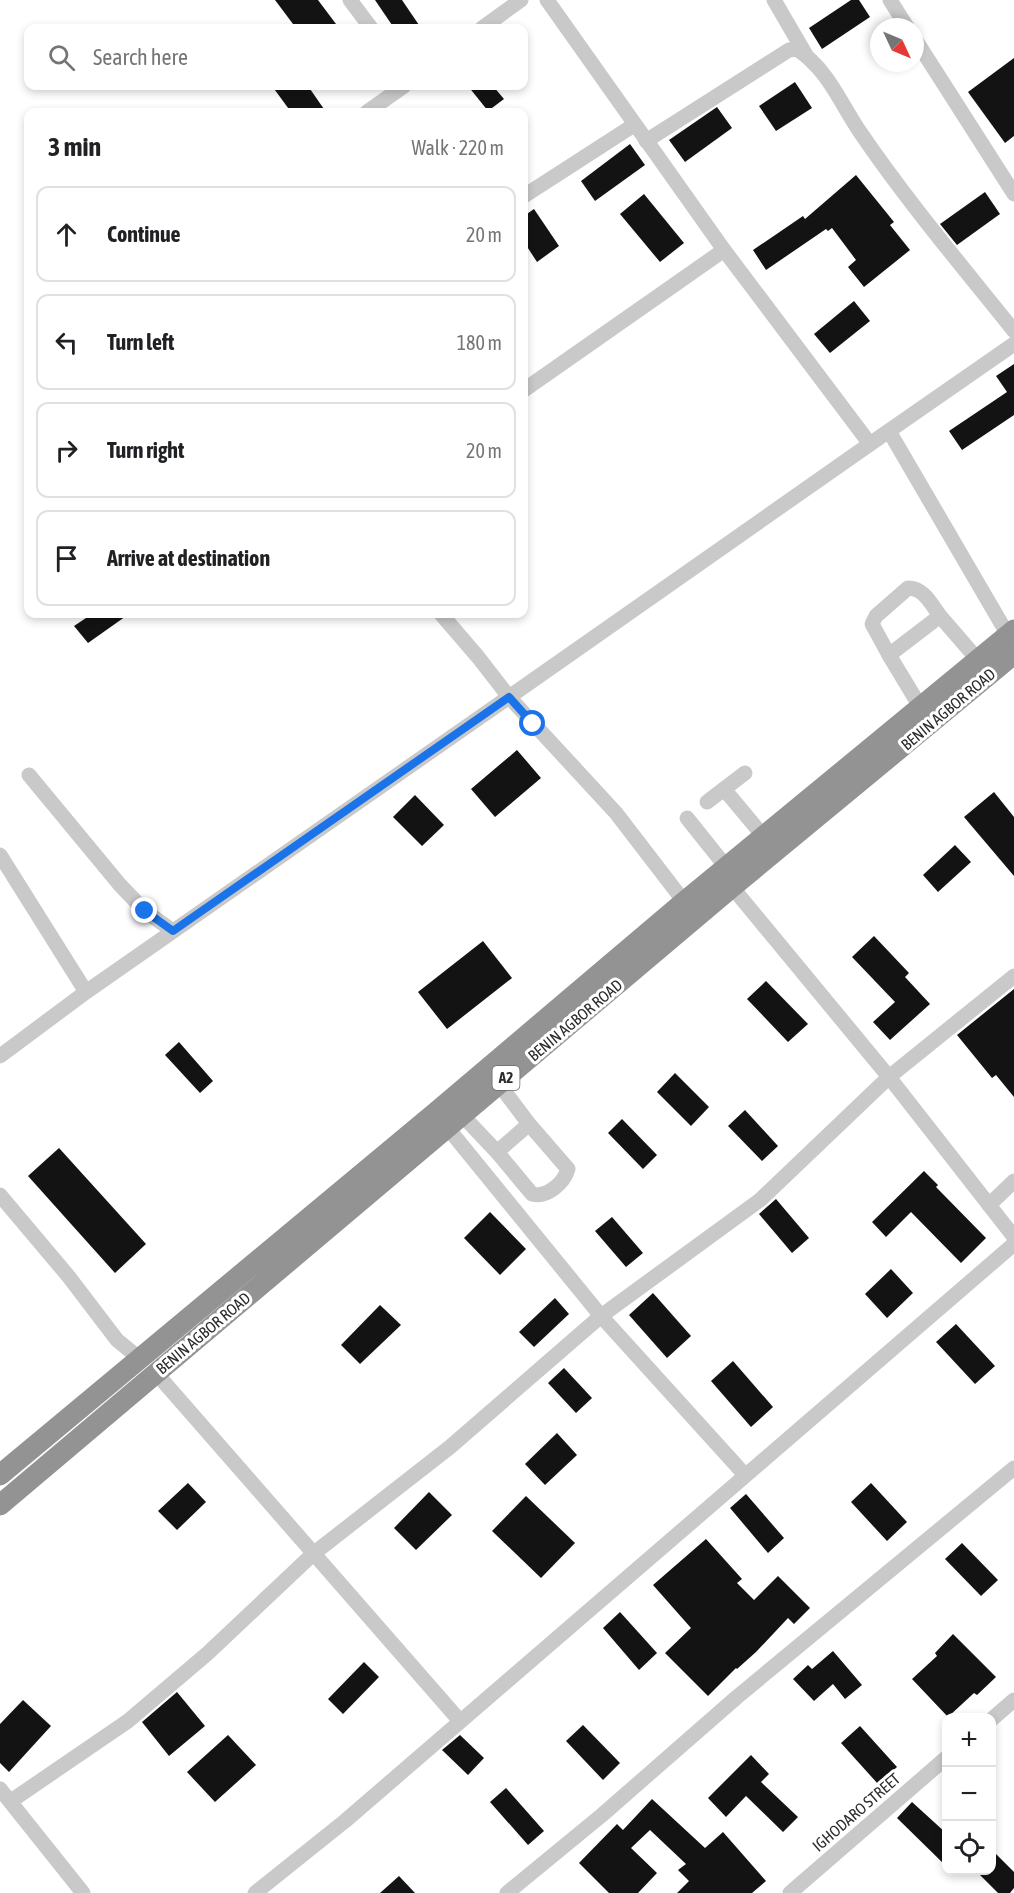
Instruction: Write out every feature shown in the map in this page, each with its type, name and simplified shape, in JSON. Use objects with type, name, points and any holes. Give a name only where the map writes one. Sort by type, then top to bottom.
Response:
[{"type":"highway","name":"BENIN AGBOR ROAD","points":[[730,878],[764,837],[978,660],[1012,640]]},
{"type":"highway","name":"BENIN AGBOR ROAD","points":[[0,1475],[444,1106],[730,878],[1012,640]]},
{"type":"highway","name":"BENIN AGBOR ROAD","points":[[0,1505],[499,1084],[690,910]]},
{"type":"street","points":[[350,0],[368,24]]},
{"type":"street","points":[[488,24],[521,0]]},
{"type":"street","points":[[774,0],[806,55]]},
{"type":"street","points":[[550,1],[634,125],[724,250],[870,444]]},
{"type":"street","points":[[896,2],[903,18]]},
{"type":"street","points":[[646,141],[789,50],[797,49],[821,69],[860,132],[935,232],[1014,331]]},
{"type":"street","points":[[924,53],[1014,194]]},
{"type":"street","points":[[373,108],[398,90]]},
{"type":"street","points":[[528,193],[634,125]]},
{"type":"street","points":[[528,387],[724,250]]},
{"type":"street","points":[[0,1056],[86,992],[1014,344]]},
{"type":"street","points":[[889,431],[1012,640]]},
{"type":"street","points":[[921,708],[872,624],[876,616],[908,588],[915,588],[922,592],[978,660]]},
{"type":"street","points":[[889,655],[940,615]]},
{"type":"street","points":[[444,618],[509,697],[616,813],[690,910]]},
{"type":"street","points":[[707,802],[745,773]]},
{"type":"street","points":[[28,775],[120,885],[145,911],[173,931]]},
{"type":"street","points":[[724,789],[764,837]]},
{"type":"street","points":[[687,818],[730,878],[1014,1237]]},
{"type":"street","points":[[0,855],[86,992]]},
{"type":"street","points":[[11,1801],[128,1721],[208,1653],[313,1554],[450,1447],[601,1316],[760,1200],[889,1077],[1014,976]]},
{"type":"street","points":[[454,1121],[497,1152],[532,1194],[539,1196],[547,1194],[565,1178],[568,1170],[499,1084]]},
{"type":"street","points":[[454,1121],[601,1316],[745,1475]]},
{"type":"street","points":[[497,1152],[529,1124]]},
{"type":"street","points":[[988,1205],[1014,1182]]},
{"type":"street","points":[[0,1195],[69,1277],[117,1340],[139,1358]]},
{"type":"street","points":[[255,1893],[345,1821],[1014,1244]]},
{"type":"street","points":[[156,1373],[460,1721]]},
{"type":"street","points":[[507,1893],[602,1815],[737,1697],[1014,1468]]},
{"type":"street","points":[[996,1716],[1014,1700]]},
{"type":"street","name":"IGHODARO STREET","points":[[790,1893],[942,1761]]},
{"type":"street","points":[[0,1789],[83,1893]]},
{"type":"building","points":[[275,0],[318,0],[336,24],[293,24]]},
{"type":"building","points":[[375,0],[402,0],[418,24],[391,24]]},
{"type":"building","points":[[851,0],[859,0],[870,17],[822,49],[809,28]]},
{"type":"building","points":[[1014,58],[1014,136],[1005,143],[968,92]]},
{"type":"building","points":[[795,82],[812,108],[776,131],[759,106]]},
{"type":"building","points":[[275,90],[311,90],[323,108],[288,108]]},
{"type":"building","points":[[471,90],[496,90],[504,99],[492,108],[486,108]]},
{"type":"building","points":[[717,107],[732,128],[685,162],[669,140]]},
{"type":"building","points":[[630,144],[645,165],[595,201],[581,181]]},
{"type":"building","points":[[856,175],[894,222],[890,225],[910,250],[864,287],[848,267],[856,260],[832,228],[828,231],[826,229],[766,270],[753,250],[803,216],[805,219]]},
{"type":"building","points":[[985,192],[1000,214],[957,245],[940,224]]},
{"type":"building","points":[[644,194],[684,243],[660,262],[620,214]]},
{"type":"building","points":[[534,209],[559,246],[537,262],[528,248],[528,213]]},
{"type":"building","points":[[854,301],[870,321],[830,353],[814,334]]},
{"type":"building","points":[[1014,364],[1014,415],[962,450],[949,431],[1007,392],[996,376]]},
{"type":"building","points":[[86,618],[123,618],[88,643],[74,626]]},
{"type":"building","points":[[517,750],[541,778],[495,817],[471,789]]},
{"type":"building","points":[[994,792],[1014,817],[1014,876],[964,817]]},
{"type":"building","points":[[415,795],[444,825],[422,846],[393,817]]},
{"type":"building","points":[[955,845],[971,862],[938,892],[923,875]]},
{"type":"building","points":[[874,936],[909,973],[905,977],[930,1004],[890,1040],[873,1022],[895,1002],[852,957]]},
{"type":"building","points":[[483,941],[512,978],[447,1029],[418,992]]},
{"type":"building","points":[[766,981],[808,1024],[788,1042],[747,999]]},
{"type":"building","points":[[1014,989],[1014,1097],[996,1075],[992,1078],[957,1035]]},
{"type":"building","points":[[179,1042],[213,1081],[200,1093],[165,1055]]},
{"type":"building","points":[[675,1073],[709,1107],[691,1126],[657,1092]]},
{"type":"building","points":[[745,1110],[778,1146],[762,1161],[728,1126]]},
{"type":"building","points":[[622,1119],[657,1155],[643,1169],[608,1133]]},
{"type":"building","points":[[59,1148],[146,1244],[115,1273],[28,1176]]},
{"type":"building","points":[[924,1171],[938,1185],[936,1187],[986,1238],[961,1263],[911,1212],[886,1237],[872,1222]]},
{"type":"building","points":[[776,1199],[809,1238],[792,1253],[759,1214]]},
{"type":"building","points":[[490,1212],[526,1249],[500,1275],[464,1238]]},
{"type":"building","points":[[612,1217],[643,1253],[626,1267],[595,1231]]},
{"type":"building","points":[[891,1269],[913,1293],[887,1318],[865,1294]]},
{"type":"building","points":[[653,1293],[691,1336],[667,1358],[629,1315]]},
{"type":"building","points":[[555,1298],[569,1314],[534,1347],[519,1332]]},
{"type":"building","points":[[380,1305],[401,1325],[360,1364],[341,1345]]},
{"type":"building","points":[[956,1324],[995,1366],[975,1384],[936,1342]]},
{"type":"building","points":[[733,1361],[773,1407],[751,1427],[711,1381]]},
{"type":"building","points":[[564,1368],[592,1398],[576,1413],[548,1383]]},
{"type":"building","points":[[557,1433],[577,1455],[545,1485],[525,1464]]},
{"type":"building","points":[[188,1483],[206,1502],[177,1530],[158,1511]]},
{"type":"building","points":[[871,1483],[907,1522],[887,1541],[851,1502]]},
{"type":"building","points":[[429,1492],[452,1515],[416,1550],[394,1528]]},
{"type":"building","points":[[746,1494],[784,1538],[768,1553],[730,1508]]},
{"type":"building","points":[[526,1496],[575,1543],[541,1578],[492,1531]]},
{"type":"building","points":[[706,1539],[742,1579],[737,1583],[754,1600],[778,1576],[810,1608],[794,1624],[788,1618],[756,1652],[708,1696],[665,1653],[691,1628],[653,1585]]},
{"type":"building","points":[[962,1543],[998,1580],[981,1596],[945,1559]]},
{"type":"building","points":[[620,1612],[657,1653],[639,1670],[603,1628]]},
{"type":"building","points":[[953,1634],[996,1677],[977,1695],[974,1693],[952,1713],[944,1713],[912,1679],[937,1656],[935,1653]]},
{"type":"building","points":[[833,1651],[862,1685],[845,1699],[833,1684],[814,1701],[793,1679],[808,1665],[812,1669]]},
{"type":"building","points":[[364,1662],[379,1677],[343,1714],[328,1699]]},
{"type":"building","points":[[177,1692],[205,1726],[169,1756],[142,1722]]},
{"type":"building","points":[[23,1700],[51,1726],[9,1772],[0,1763],[0,1724]]},
{"type":"building","points":[[583,1725],[620,1763],[603,1780],[566,1741]]},
{"type":"building","points":[[860,1726],[897,1767],[878,1784],[841,1743]]},
{"type":"building","points":[[228,1735],[256,1765],[215,1802],[187,1772]]},
{"type":"building","points":[[460,1735],[484,1758],[468,1775],[442,1750]]},
{"type":"building","points":[[751,1755],[769,1774],[761,1782],[798,1817],[783,1832],[746,1796],[726,1817],[708,1798]]},
{"type":"building","points":[[506,1788],[544,1831],[528,1845],[490,1802]]},
{"type":"building","points":[[652,1799],[705,1848],[723,1832],[766,1881],[752,1893],[677,1893],[689,1881],[678,1870],[686,1864],[650,1830],[631,1848],[657,1873],[638,1893],[609,1893],[579,1863],[617,1824],[623,1830]]},
{"type":"building","points":[[912,1802],[942,1829],[942,1862],[897,1818]]},
{"type":"building","points":[[996,1854],[1014,1872],[1014,1888],[1010,1893],[998,1893],[980,1875],[996,1875]]},
{"type":"building","points":[[399,1876],[415,1893],[380,1893]]},
{"type":"route","points":[[145,911],[173,931],[509,697],[533,724]]}]
